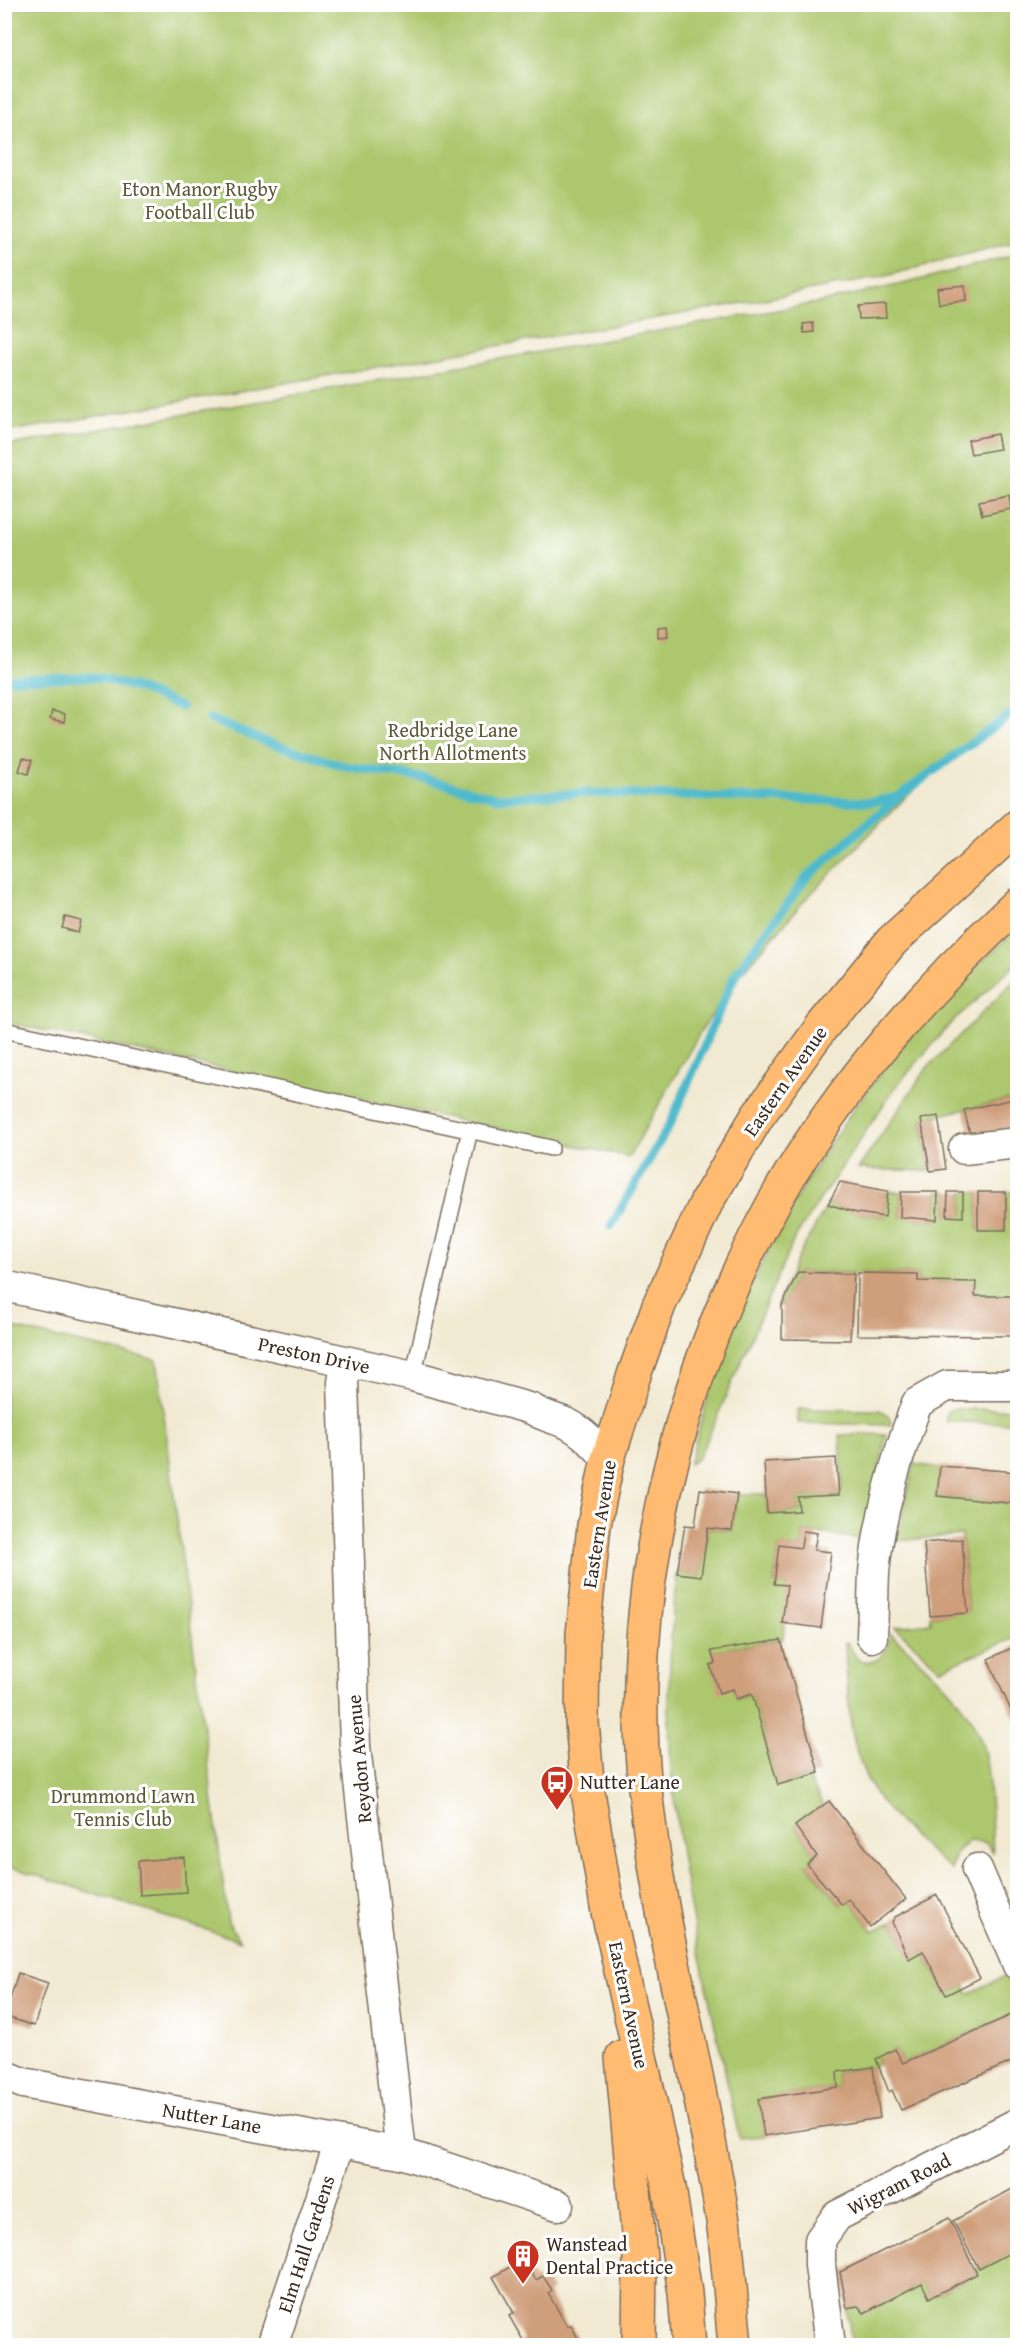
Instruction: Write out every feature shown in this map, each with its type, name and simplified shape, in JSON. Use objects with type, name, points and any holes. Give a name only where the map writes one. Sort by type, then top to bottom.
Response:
[{"type":"highway","name":"Eastern Avenue","points":[[689,2346],[685,2293],[669,2187],[608,1912],[588,1792],[582,1711],[584,1623],[594,1525],[608,1458],[659,1305],[707,1201],[757,1117],[820,1028],[891,941],[1017,826]]},
{"type":"highway","points":[[745,2346],[661,1891],[645,1790],[642,1747],[642,1640],[663,1497],[689,1404],[722,1313],[765,1221],[791,1174],[843,1096],[901,1023],[948,971],[1017,904]]},
{"type":"highway","points":[[608,1912],[639,2245],[639,2346]]},
{"type":"highway","points":[[723,2222],[735,2346]]},
{"type":"street","points":[[964,1149],[1017,1143]]},
{"type":"street","name":"Preston Drive","points":[[4,1286],[413,1376],[532,1409],[543,1417],[566,1423],[576,1429],[608,1458]]},
{"type":"street","name":"Reydon Avenue","points":[[347,1362],[343,1382],[355,1746],[401,2153]]},
{"type":"street","points":[[872,1637],[874,1571],[882,1522],[894,1467],[916,1403],[947,1386],[1017,1386]]},
{"type":"street","points":[[977,1869],[1017,1965]]},
{"type":"street","name":"Nutter Lane","points":[[4,2075],[23,2083],[401,2153],[558,2205]]},
{"type":"street","name":"Wigram Road","points":[[830,2346],[820,2265],[820,2240],[837,2216],[1017,2123]]},
{"type":"street","name":"Elm Hall Gardens","points":[[272,2346],[340,2142]]},
{"type":"lane","points":[[4,1030],[551,1148]]},
{"type":"lane","points":[[413,1376],[470,1130]]},
{"type":"green space","name":"Eton Manor Rugby Football Club","points":[[4,5],[1017,5],[1017,241],[882,277],[5,432]]},
{"type":"green space","name":"Redbridge Lane North Allotments","points":[[1017,254],[1017,709],[956,753],[903,800],[805,900],[741,974],[704,1026],[629,1157],[5,1022],[5,446],[817,303],[911,282]]},
{"type":"green space","points":[[1017,928],[1017,963],[950,1024],[894,1089],[795,1237],[707,1440],[697,1459],[689,1464],[717,1369],[729,1338],[769,1249],[792,1206],[844,1122],[904,1044],[955,986]]},
{"type":"green space","points":[[1017,978],[1017,1098],[921,1119],[930,1171],[858,1169],[926,1069]]},
{"type":"green space","points":[[888,1191],[901,1192],[900,1217],[917,1217],[917,1220],[937,1220],[938,1192],[948,1192],[947,1216],[963,1216],[963,1192],[978,1192],[978,1230],[1005,1230],[1006,1192],[1017,1192],[1017,1296],[975,1296],[975,1282],[918,1281],[918,1274],[798,1272],[782,1305],[777,1306],[799,1255],[828,1204],[857,1213],[885,1217]]},
{"type":"green space","name":"Drummond Lawn Tennis Club","points":[[5,1326],[157,1360],[228,1922],[240,1941],[5,1865]]},
{"type":"green space","points":[[798,1409],[880,1410],[890,1418],[891,1425],[798,1423]]},
{"type":"green space","points":[[951,1409],[1017,1409],[1017,1423],[946,1422],[947,1412]]},
{"type":"green space","points":[[887,1434],[862,1539],[803,1531],[801,1548],[779,1546],[774,1583],[787,1585],[783,1639],[712,1651],[715,1663],[711,1665],[733,1689],[737,1699],[752,1694],[778,1785],[808,1777],[823,1805],[795,1826],[817,1856],[807,1864],[841,1905],[849,1899],[873,1931],[892,1922],[910,1958],[923,1951],[946,1995],[965,1985],[968,1994],[1007,1975],[1017,1997],[1017,2012],[903,2063],[895,2049],[876,2059],[878,2064],[873,2067],[837,2072],[838,2087],[759,2099],[764,2136],[739,2138],[688,1898],[673,1787],[669,1695],[677,1573],[701,1576],[708,1528],[732,1531],[737,1494],[766,1494],[767,1513],[799,1511],[798,1497],[839,1495],[842,1484],[840,1435]]},
{"type":"green space","points":[[914,1464],[940,1468],[937,1496],[1016,1504],[1017,1644],[1015,1638],[940,1669],[895,1627],[931,1623],[930,1616],[968,1612],[962,1535],[896,1541]]},
{"type":"green space","points":[[890,1633],[948,1689],[972,1722],[981,1740],[990,1794],[993,1852],[986,1843],[969,1841],[957,1851],[951,1870],[886,1808],[869,1783],[856,1750],[848,1696],[845,1643],[848,1643],[857,1659],[870,1662],[881,1657],[887,1647]]},
{"type":"green space","points":[[1017,2249],[1017,2345],[852,2345],[847,2309],[858,2306],[864,2312],[922,2283],[929,2298],[977,2274],[975,2271]]},
{"type":"building","points":[[965,285],[966,301],[939,304],[937,288]]},
{"type":"building","points":[[885,304],[886,318],[859,319],[858,306]]},
{"type":"building","points":[[813,323],[814,332],[804,333],[803,324]]},
{"type":"building","points":[[997,434],[1000,449],[971,454],[968,440]]},
{"type":"building","points":[[1009,495],[1011,509],[982,515],[979,501]]},
{"type":"building","points":[[667,626],[668,636],[658,637],[658,627]]},
{"type":"building","points":[[52,711],[65,714],[64,722],[50,719]]},
{"type":"building","points":[[23,758],[32,760],[28,774],[19,771]]},
{"type":"building","points":[[65,917],[81,921],[78,933],[62,928]]},
{"type":"building","points":[[1018,1098],[1018,1128],[971,1138],[964,1110]]},
{"type":"building","points":[[938,1116],[946,1169],[930,1171],[921,1119]]},
{"type":"building","points":[[840,1182],[888,1191],[885,1217],[857,1213],[828,1204]]},
{"type":"building","points":[[901,1192],[938,1192],[937,1220],[900,1217]]},
{"type":"building","points":[[948,1192],[963,1192],[963,1217],[947,1216]]},
{"type":"building","points":[[978,1192],[1006,1192],[1006,1230],[978,1230]]},
{"type":"building","points":[[798,1272],[854,1274],[850,1340],[782,1339],[782,1305]]},
{"type":"building","points":[[858,1273],[918,1274],[918,1281],[976,1282],[975,1296],[1018,1296],[1018,1336],[857,1335]]},
{"type":"building","points":[[836,1458],[839,1495],[798,1497],[799,1511],[767,1513],[764,1462]]},
{"type":"building","points":[[940,1466],[1018,1472],[1018,1504],[937,1496]]},
{"type":"building","points":[[700,1489],[737,1494],[732,1531],[708,1528],[701,1576],[677,1573],[685,1525],[695,1526]]},
{"type":"building","points":[[803,1531],[817,1533],[814,1550],[831,1552],[821,1628],[782,1623],[787,1585],[774,1584],[779,1545],[801,1548]]},
{"type":"building","points":[[962,1539],[968,1613],[930,1616],[924,1543]]},
{"type":"building","points":[[781,1640],[819,1773],[778,1785],[752,1694],[736,1699],[733,1689],[719,1693],[710,1665],[715,1663],[711,1651]]},
{"type":"building","points":[[1018,1645],[1018,1726],[988,1659]]},
{"type":"building","points":[[829,1801],[906,1899],[870,1927],[849,1899],[842,1905],[807,1864],[817,1856],[795,1826]]},
{"type":"building","points":[[184,1857],[186,1892],[140,1895],[138,1861]]},
{"type":"building","points":[[937,1895],[980,1978],[946,1995],[923,1951],[909,1959],[892,1922],[895,1917]]},
{"type":"building","points":[[18,1973],[48,1983],[34,2026],[4,2016],[4,1997],[10,1999]]},
{"type":"building","points":[[1018,2012],[1018,2059],[901,2110],[892,2090],[889,2092],[876,2059],[895,2049],[903,2063]]},
{"type":"building","points":[[873,2067],[880,2118],[764,2136],[758,2099],[838,2087],[837,2072]]},
{"type":"building","points":[[1014,2188],[1018,2194],[1018,2249],[979,2269],[953,2221]]},
{"type":"building","points":[[949,2218],[977,2274],[929,2298],[922,2283],[864,2313],[858,2306],[847,2308],[840,2272]]},
{"type":"building","points":[[523,2259],[536,2280],[543,2276],[552,2290],[548,2293],[567,2326],[571,2325],[579,2340],[573,2344],[574,2346],[514,2346],[523,2340],[509,2316],[514,2313],[493,2277]]},
{"type":"waterway","points":[[4,679],[95,677],[140,689],[181,707]]},
{"type":"waterway","points":[[611,1226],[671,1122],[735,975],[806,878],[898,797],[1018,709]]},
{"type":"waterway","points":[[210,719],[264,741],[344,766],[422,778],[497,798],[585,793],[871,802],[898,797]]},
{"type":"place","name":"Nutter Lane","points":[[557,1811]]},
{"type":"place","name":"Wanstead Dental Practice","points":[[523,2285]]}]
